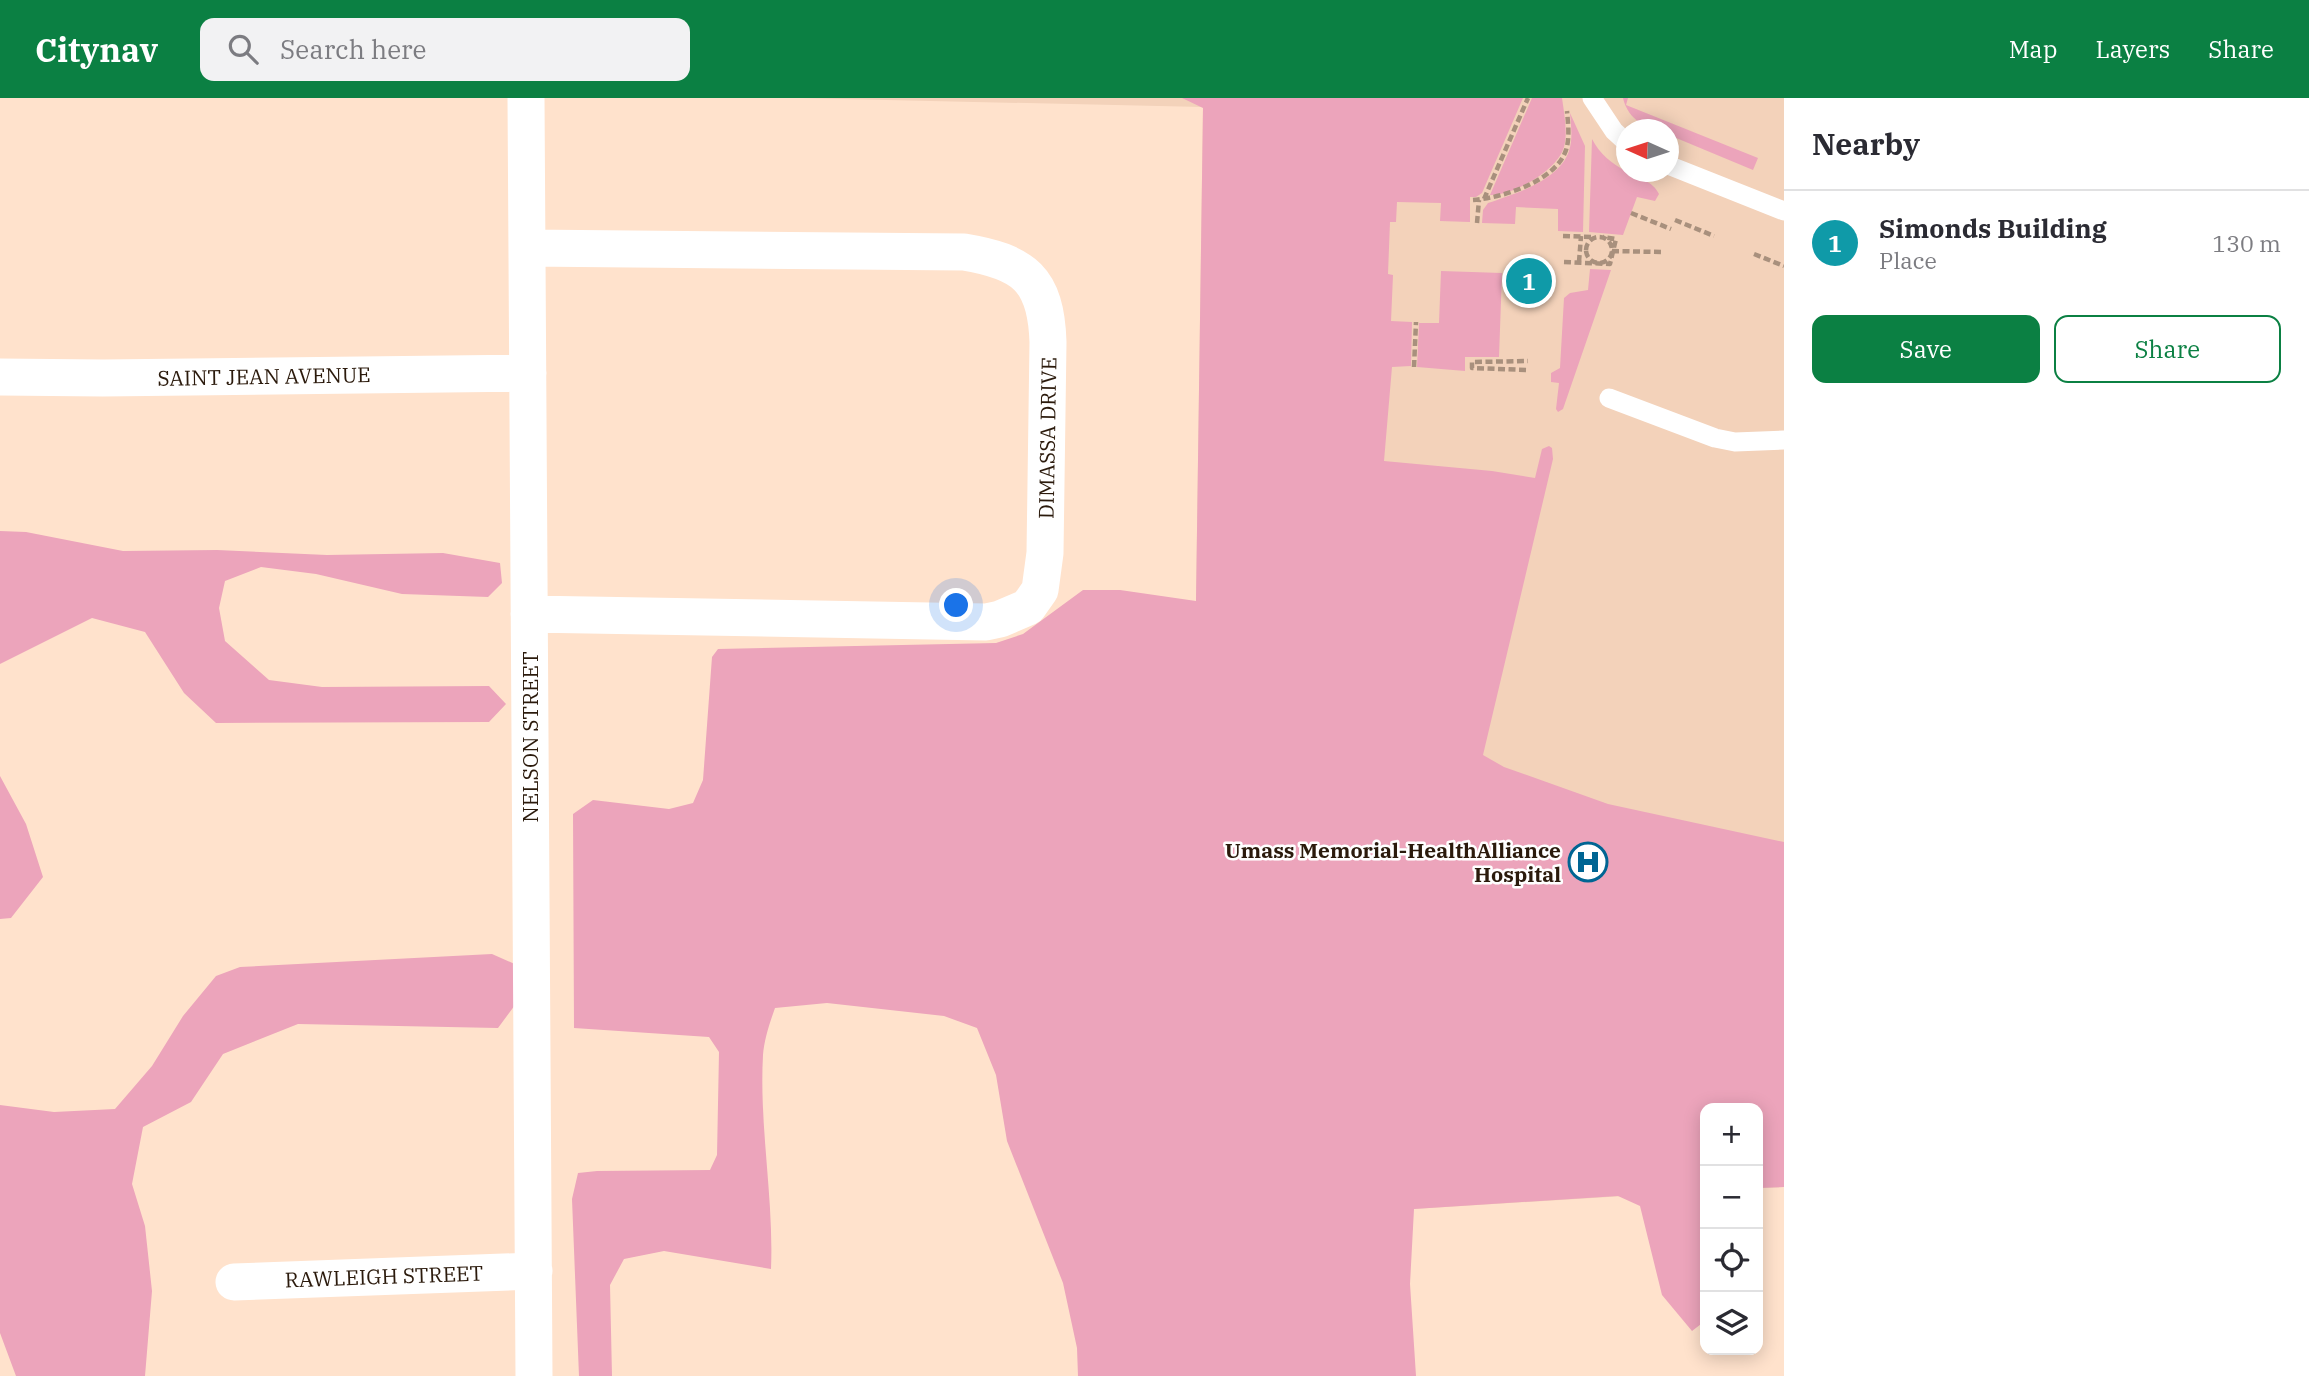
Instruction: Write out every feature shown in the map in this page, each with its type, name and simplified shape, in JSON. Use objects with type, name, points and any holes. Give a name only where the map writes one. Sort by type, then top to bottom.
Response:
[{"type":"street","name":"NELSON STREET","points":[[526,98],[534,1376]]},
{"type":"street","name":"DIMASSA DRIVE","points":[[527,248],[964,252],[992,257],[1019,268],[1039,289],[1048,320],[1045,553],[1040,590],[1028,607],[986,622],[529,614]]},
{"type":"street","name":"SAINT JEAN AVENUE","points":[[0,377],[528,373]]},
{"type":"street","name":"RAWLEIGH STREET","points":[[234,1282],[534,1270]]},
{"type":"lane","points":[[1592,98],[1616,133]]},
{"type":"lane","points":[[1679,169],[1784,211]]},
{"type":"lane","points":[[1609,398],[1715,438],[1735,442],[1784,440]]},
{"type":"path","points":[[1477,223],[1479,200],[1528,98]]},
{"type":"path","points":[[1479,200],[1500,197],[1527,185],[1556,166],[1568,143],[1566,98]]},
{"type":"path","points":[[1631,213],[1671,229]]},
{"type":"path","points":[[1675,220],[1714,236]]},
{"type":"path","points":[[1563,236],[1600,237],[1610,242],[1612,253],[1606,261],[1598,263],[1564,262]]},
{"type":"path","points":[[1579,262],[1581,236]]},
{"type":"path","points":[[1581,249],[1600,237]]},
{"type":"path","points":[[1581,249],[1591,260],[1598,263]]},
{"type":"path","points":[[1612,253],[1662,252]]},
{"type":"path","points":[[1754,254],[1784,266]]},
{"type":"path","points":[[1414,367],[1416,322]]},
{"type":"path","points":[[1526,370],[1472,368],[1472,362],[1528,361]]},
{"type":"shaded area","name":"Umass Memorial-HealthAlliance Hospital","points":[[799,98],[1784,98],[1784,1187],[1763,1188],[1763,1103],[1700,1103],[1700,1191],[1413,1209],[1196,602],[1203,107]]},
{"type":"shaded area","points":[[1182,98],[1523,98],[1482,193],[1470,197],[1470,222],[1440,221],[1441,203],[1397,202],[1396,222],[1390,222],[1388,274],[1393,275],[1391,321],[1412,322],[1411,366],[1392,367],[1384,461],[1492,471],[1535,478],[1542,449],[1549,446],[1552,448],[1553,459],[1483,755],[1504,767],[1608,804],[1784,842],[1784,1187],[1763,1188],[1763,1103],[1700,1103],[1700,1325],[1692,1331],[1662,1295],[1640,1206],[1618,1196],[1414,1209],[1410,1284],[1416,1376],[1078,1376],[1077,1348],[1063,1283],[1007,1141],[996,1075],[977,1028],[944,1016],[827,1003],[775,1008],[765,1043],[762,1082],[771,1269],[664,1251],[624,1259],[610,1285],[612,1376],[579,1376],[572,1199],[578,1173],[710,1170],[717,1155],[719,1052],[709,1037],[574,1028],[573,814],[593,800],[669,809],[693,803],[703,780],[712,657],[718,649],[996,643],[1023,634],[1083,590],[1120,590],[1196,601],[1203,108]]},
{"type":"shaded area","points":[[1532,98],[1562,98],[1566,129],[1564,147],[1560,156],[1544,173],[1510,191],[1490,195]]},
{"type":"shaded area","points":[[1623,98],[1628,98],[1626,105],[1661,119],[1636,119],[1626,106]]},
{"type":"shaded area","points":[[1570,113],[1585,146],[1583,232],[1558,231],[1558,209],[1516,207],[1515,224],[1482,223],[1483,210],[1488,203],[1534,185],[1556,171],[1564,161],[1571,142]]},
{"type":"shaded area","points":[[1679,126],[1758,158],[1753,170],[1679,139]]},
{"type":"shaded area","points":[[1592,139],[1598,149],[1616,164],[1616,182],[1647,182],[1659,194],[1655,201],[1637,197],[1623,235],[1589,232]]},
{"type":"shaded area","points":[[1590,269],[1611,270],[1563,409],[1558,412],[1556,409],[1559,383],[1551,382],[1551,373],[1560,368],[1564,298],[1570,293],[1588,290]]},
{"type":"shaded area","points":[[1441,271],[1502,273],[1499,357],[1465,357],[1465,371],[1417,367],[1419,323],[1439,323]]},
{"type":"shaded area","points":[[0,531],[26,532],[123,551],[217,550],[327,555],[443,553],[500,563],[502,583],[488,597],[402,594],[316,574],[261,567],[225,581],[219,608],[225,641],[269,680],[322,687],[489,686],[506,704],[489,722],[216,723],[184,693],[145,632],[92,618],[0,664]]},
{"type":"shaded area","points":[[0,776],[26,824],[43,877],[11,918],[0,919]]},
{"type":"shaded area","points":[[492,954],[517,965],[515,1005],[498,1028],[298,1024],[223,1054],[191,1102],[143,1127],[132,1184],[145,1226],[152,1291],[145,1376],[16,1376],[0,1333],[0,1105],[54,1112],[115,1109],[152,1066],[183,1016],[216,976],[240,967]]},
{"type":"place","name":"Simonds Building","points":[[1529,281]]},
{"type":"place","name":"Umass Memorial-HealthAlliance Hospital","points":[[1588,862]]}]
